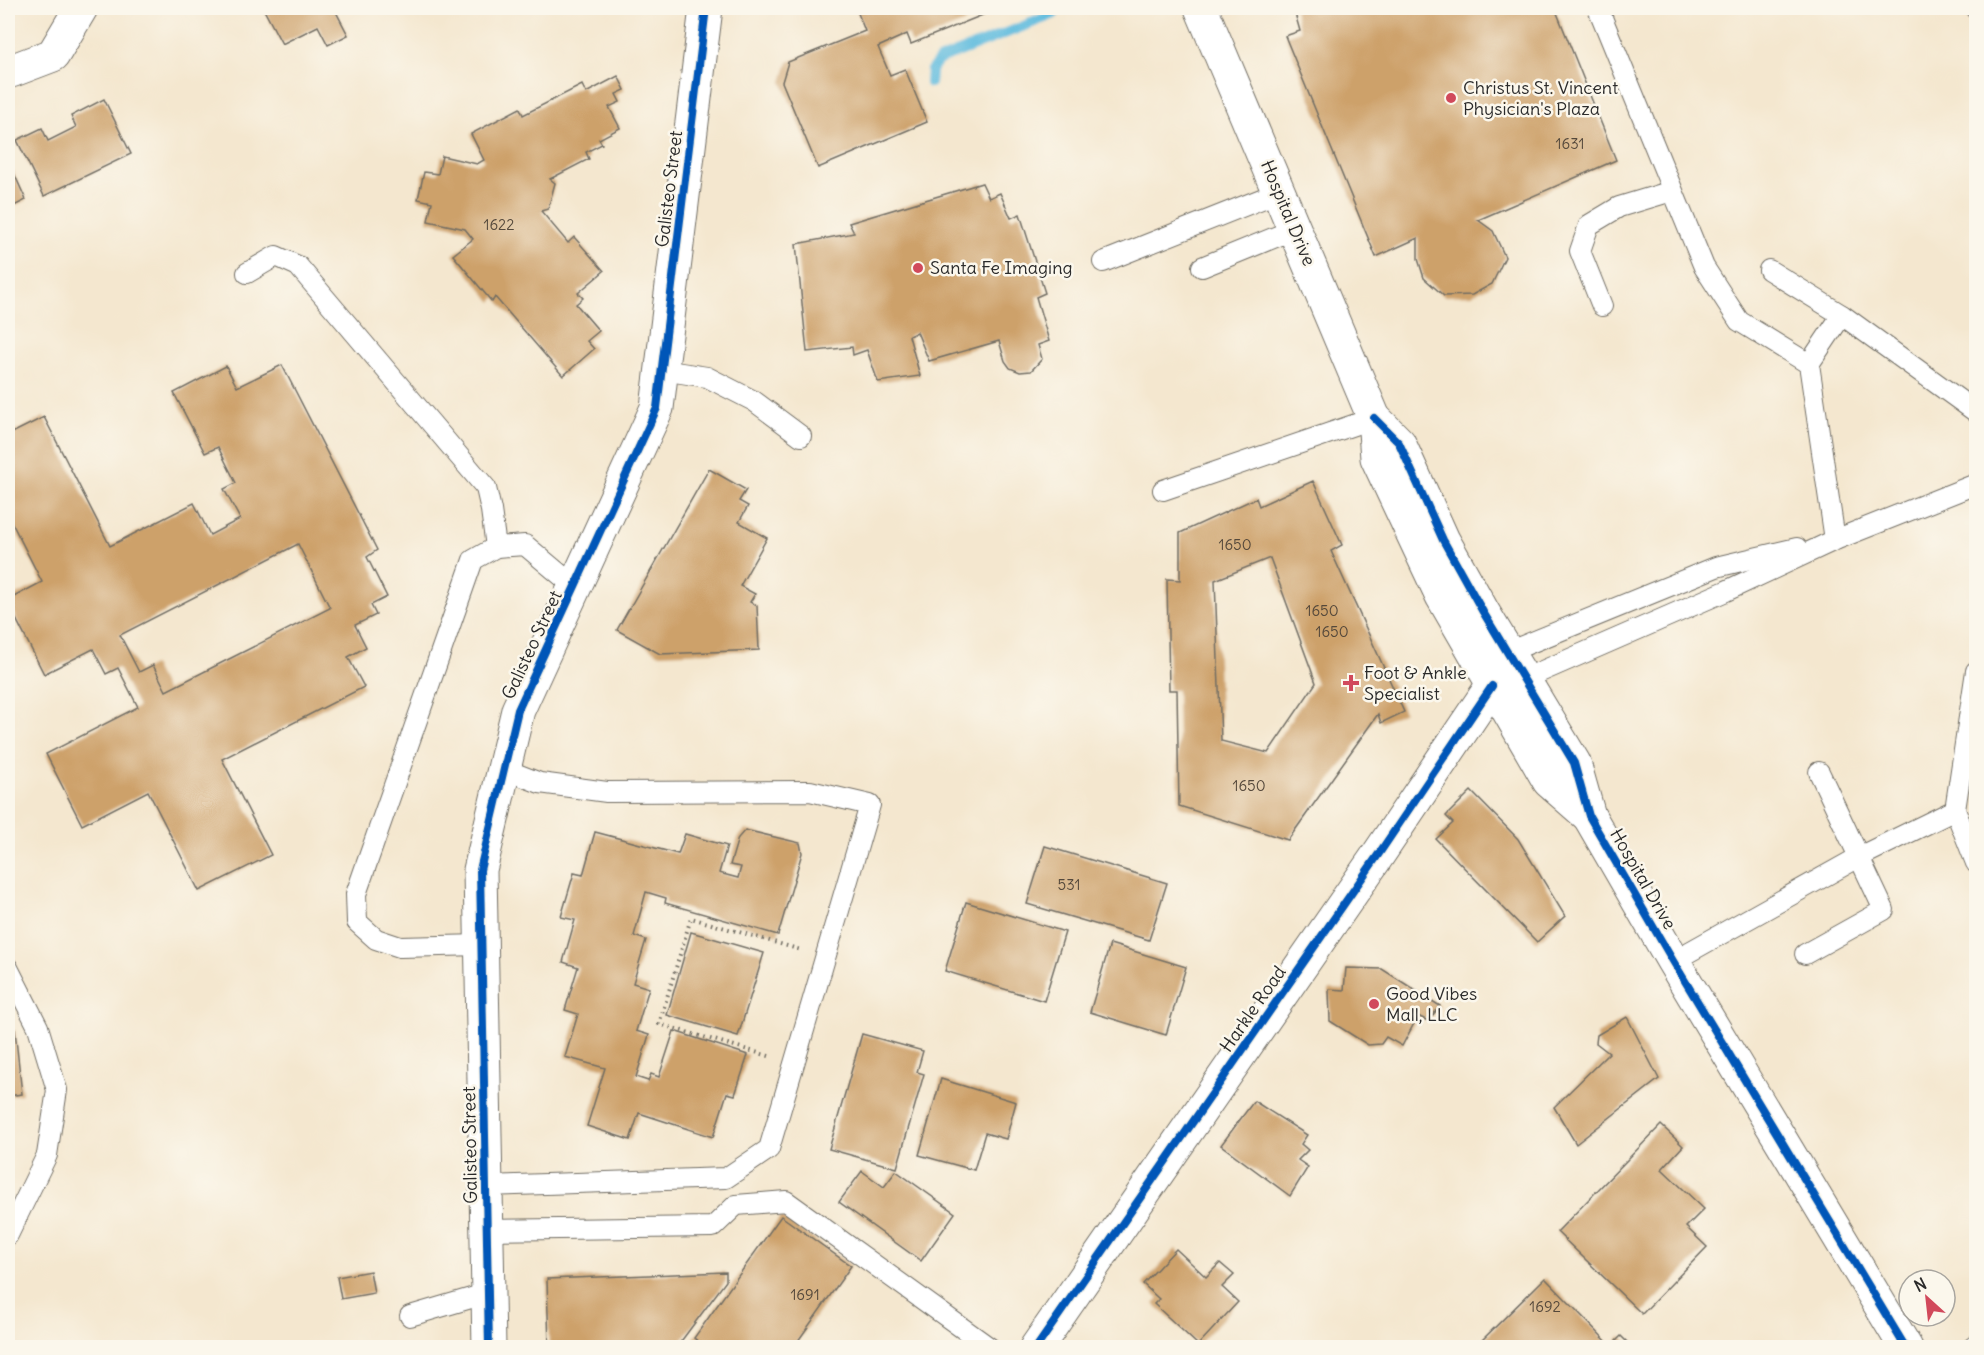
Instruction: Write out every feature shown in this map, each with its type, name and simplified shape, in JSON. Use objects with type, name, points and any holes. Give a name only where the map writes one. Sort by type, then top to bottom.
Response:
[{"type":"street","points":[[8,68],[11,71],[53,55],[81,8]]},
{"type":"street","name":"Galisteo Street","points":[[489,1347],[480,870],[518,710],[657,408],[706,8]]},
{"type":"street","name":"Hospital Drive","points":[[1201,8],[1374,418],[1377,458],[1442,596],[1549,781],[1588,816]]},
{"type":"street","name":"Hospital Drive","points":[[1374,418],[1399,443],[1443,540],[1483,612],[1574,763],[1588,816],[1906,1347]]},
{"type":"street","name":"Harkle Road","points":[[1036,1347],[1378,855],[1492,686]]},
{"type":"lane","points":[[1598,8],[1704,267],[1739,321],[1809,364]]},
{"type":"lane","points":[[1602,306],[1580,251],[1589,225],[1619,207],[1671,191]]},
{"type":"lane","points":[[1103,262],[1279,192]]},
{"type":"lane","points":[[1202,267],[1295,229]]},
{"type":"lane","points":[[247,273],[276,256],[298,266],[486,488],[496,547]]},
{"type":"lane","points":[[1769,270],[1842,315],[1977,412]]},
{"type":"lane","points":[[1835,540],[1809,364],[1842,315]]},
{"type":"lane","points":[[662,370],[707,377],[754,401],[801,436]]},
{"type":"lane","points":[[1163,490],[1374,418]]},
{"type":"lane","points":[[1492,686],[1516,665],[1726,591],[1835,540],[1977,483]]},
{"type":"lane","points":[[1492,686],[1516,665],[1716,567],[1835,540]]},
{"type":"lane","points":[[481,945],[400,947],[376,939],[357,922],[356,894],[473,560],[496,547],[525,544],[575,587]]},
{"type":"lane","points":[[1977,670],[1955,810],[1977,863]]},
{"type":"lane","points":[[486,1186],[726,1178],[769,1149],[870,804],[810,791],[607,792],[540,783],[504,769]]},
{"type":"lane","points":[[1805,954],[1884,910],[1819,772]]},
{"type":"lane","points":[[1673,961],[1859,857],[1955,810]]},
{"type":"lane","points":[[8,968],[38,1027],[57,1090],[47,1155],[8,1235]]},
{"type":"lane","points":[[487,1230],[713,1227],[736,1205],[786,1201],[990,1347]]},
{"type":"lane","points":[[410,1316],[488,1293]]},
{"type":"lane","points":[[1972,1347],[1977,1345]]},
{"type":"path","points":[[794,1064],[659,1024],[691,918],[825,957]]},
{"type":"building","points":[[263,8],[334,8],[348,35],[328,45],[318,26],[282,44]]},
{"type":"building","points":[[856,8],[1000,8],[911,44],[907,34],[878,47],[890,75],[905,69],[927,122],[818,168],[782,82],[788,62],[865,31]]},
{"type":"building","name":"Christus St. Vincent Physician's Plaza","points":[[1300,8],[1555,8],[1616,160],[1478,220],[1493,231],[1505,257],[1492,284],[1472,295],[1444,296],[1424,278],[1418,259],[1418,238],[1376,257],[1285,36],[1300,31],[1294,10]]},
{"type":"building","points":[[618,76],[625,90],[616,94],[620,102],[609,107],[620,128],[599,139],[602,144],[586,152],[589,159],[550,179],[555,183],[548,209],[541,211],[568,243],[574,237],[604,271],[578,293],[583,298],[576,304],[599,331],[587,341],[594,349],[563,376],[495,297],[492,302],[453,255],[473,239],[465,229],[428,221],[432,202],[418,199],[424,172],[438,174],[442,156],[477,164],[484,160],[471,134],[520,108],[523,115],[582,85],[586,93]]},
{"type":"building","points":[[104,99],[131,154],[44,196],[17,140],[42,128],[48,141],[76,127],[71,116]]},
{"type":"building","points":[[8,160],[26,200],[8,209]]},
{"type":"building","name":"Santa Fe Imaging","points":[[982,183],[989,198],[1000,193],[1011,218],[1020,214],[1045,293],[1036,297],[1049,341],[1038,345],[1042,359],[1031,371],[1020,372],[1010,368],[1005,361],[999,341],[929,361],[917,332],[909,336],[920,376],[878,382],[867,350],[853,355],[852,347],[807,352],[796,244],[854,233],[849,223]]},
{"type":"building","points":[[282,365],[377,550],[367,557],[387,597],[371,605],[376,615],[355,625],[366,647],[348,657],[364,687],[222,759],[271,855],[199,891],[148,791],[82,825],[46,754],[138,707],[118,668],[106,674],[93,649],[44,674],[8,603],[8,600],[42,582],[8,515],[8,435],[44,417],[110,546],[194,503],[210,535],[240,519],[224,489],[236,483],[218,447],[205,453],[174,393],[226,366],[237,387]],"holes":[[[298,544],[330,608],[166,691],[153,665],[139,672],[120,635]]]},
{"type":"building","points":[[709,469],[746,490],[739,501],[748,506],[739,522],[767,538],[740,586],[755,594],[750,602],[757,606],[759,650],[660,654],[617,630]]},
{"type":"building","points":[[1313,481],[1342,545],[1331,551],[1404,712],[1381,723],[1378,714],[1288,840],[1179,806],[1177,690],[1169,690],[1167,579],[1180,580],[1180,533],[1256,498],[1259,506]],"holes":[[[1270,558],[1316,683],[1268,753],[1221,741],[1215,580]]]},
{"type":"building","points":[[1471,791],[1518,839],[1565,916],[1537,942],[1436,839],[1453,823],[1446,816]]},
{"type":"building","points":[[745,830],[800,843],[802,853],[778,935],[665,903],[666,898],[646,892],[634,936],[646,940],[633,983],[649,988],[636,1031],[649,1035],[636,1077],[648,1081],[651,1074],[659,1077],[674,1031],[748,1055],[735,1095],[727,1093],[713,1137],[639,1113],[630,1140],[587,1126],[605,1068],[565,1057],[578,1014],[565,1010],[578,967],[563,962],[575,920],[561,917],[574,873],[583,875],[595,832],[678,854],[685,834],[727,846],[719,873],[738,878],[741,867],[730,865],[738,838]]},
{"type":"building","points":[[1045,846],[1167,883],[1149,940],[1027,904]]},
{"type":"building","points":[[966,902],[1065,932],[1044,1001],[945,971]]},
{"type":"building","points":[[691,932],[764,953],[738,1036],[667,1015]]},
{"type":"building","points":[[1110,944],[1186,967],[1166,1035],[1090,1012]]},
{"type":"building","points":[[1346,968],[1382,969],[1440,1006],[1428,1021],[1418,1016],[1402,1046],[1386,1037],[1381,1044],[1368,1045],[1330,1021],[1329,989],[1344,990]]},
{"type":"building","points":[[1627,1017],[1659,1079],[1576,1144],[1554,1107],[1609,1053],[1596,1043],[1597,1035]]},
{"type":"building","points":[[15,1030],[22,1094],[8,1096],[8,1031]]},
{"type":"building","points":[[862,1034],[923,1051],[917,1072],[924,1074],[897,1168],[829,1149]]},
{"type":"building","points":[[941,1079],[1016,1102],[1006,1139],[985,1133],[974,1170],[919,1155]]},
{"type":"building","points":[[1254,1101],[1307,1135],[1301,1144],[1308,1150],[1298,1160],[1308,1167],[1290,1196],[1221,1145]]},
{"type":"building","points":[[1661,1125],[1683,1146],[1662,1169],[1704,1209],[1686,1227],[1707,1247],[1642,1314],[1557,1232]]},
{"type":"building","points":[[862,1171],[884,1187],[896,1171],[955,1213],[921,1261],[839,1202]]},
{"type":"building","points":[[781,1216],[851,1266],[793,1348],[707,1348],[694,1338]]},
{"type":"building","points":[[1176,1249],[1206,1277],[1220,1263],[1234,1275],[1222,1287],[1238,1302],[1198,1345],[1154,1304],[1159,1299],[1143,1284]]},
{"type":"building","points":[[370,1271],[374,1293],[341,1299],[337,1277]]},
{"type":"building","points":[[726,1272],[726,1281],[676,1348],[549,1348],[547,1279]]},
{"type":"building","points":[[1545,1278],[1611,1346],[1621,1336],[1630,1345],[1627,1348],[1474,1348]]},
{"type":"waterway","points":[[930,83],[931,70],[939,60],[1054,14],[1058,8]]},
{"type":"cycle path","points":[[489,1348],[480,870],[518,710],[657,408],[706,8]]},
{"type":"cycle path","points":[[1374,418],[1399,443],[1443,540],[1483,612],[1574,763],[1589,816],[1673,961],[1906,1348]]},
{"type":"cycle path","points":[[1036,1348],[1378,855],[1492,686]]},
{"type":"place","name":"Christus St. Vincent Physician's Plaza","points":[[1451,98]]},
{"type":"place","name":"Santa Fe Imaging","points":[[918,268]]},
{"type":"place","name":"Foot & Ankle Specialist","points":[[1351,683]]},
{"type":"place","name":"Good Vibes Mall, LLC","points":[[1374,1004]]}]
